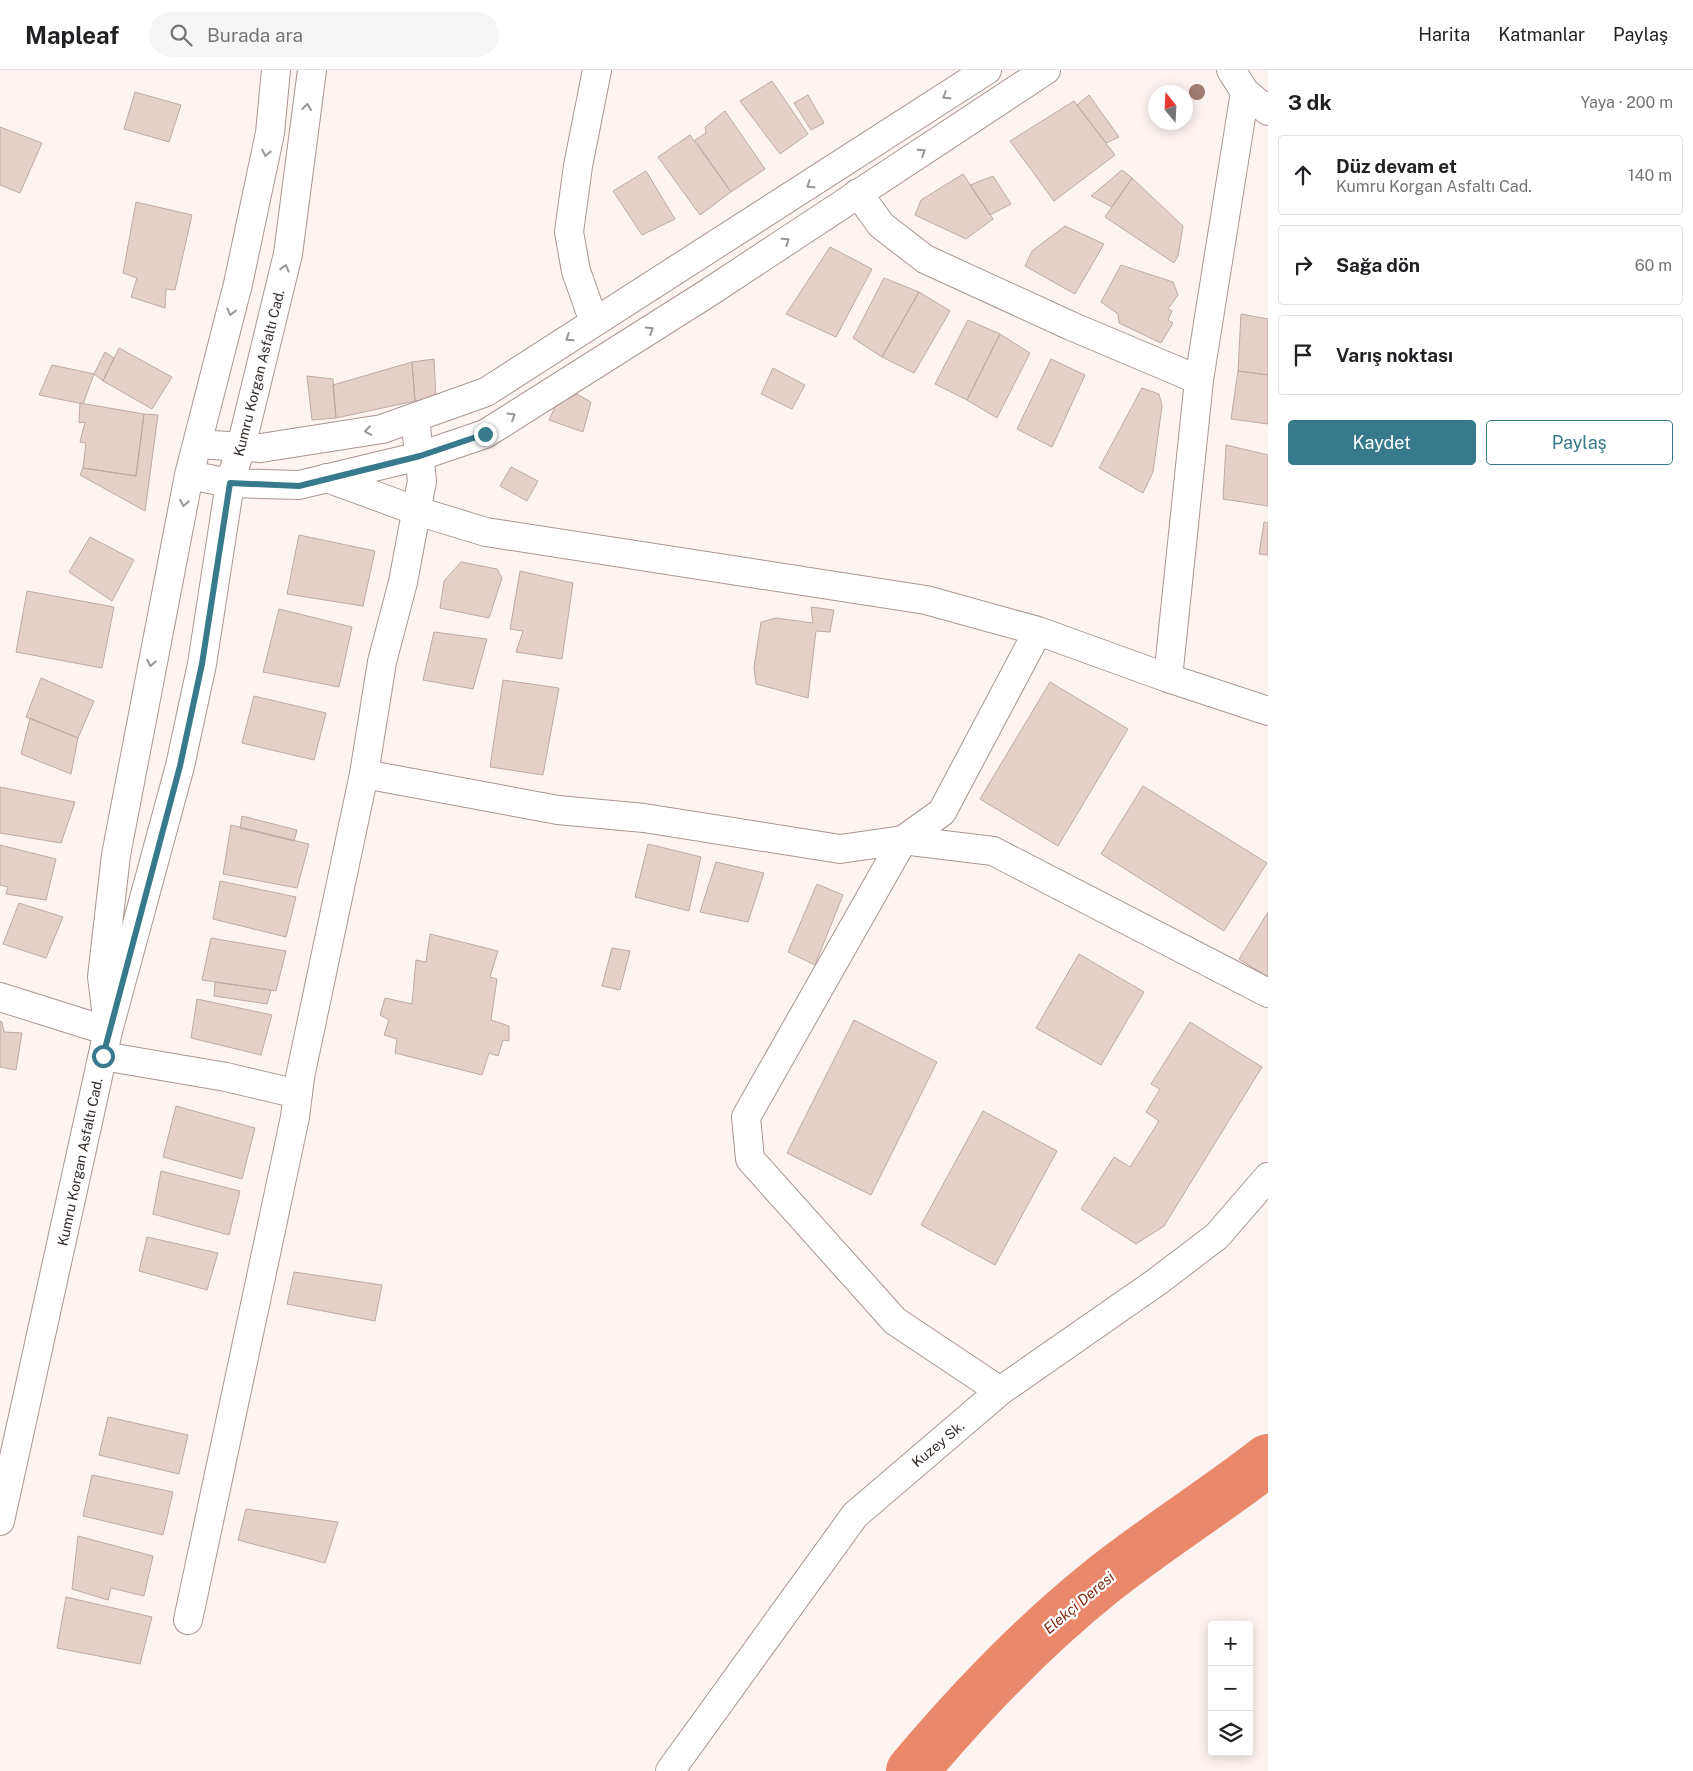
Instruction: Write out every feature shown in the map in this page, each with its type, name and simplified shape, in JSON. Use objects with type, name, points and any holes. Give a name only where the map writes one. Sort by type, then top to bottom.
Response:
[{"type":"street","points":[[106,1043],[102,977],[116,855],[189,475],[238,284],[270,133],[276,70]]},
{"type":"street","name":"Kumru Korgan Asfaltı Cad.","points":[[0,1521],[106,1043],[180,766],[202,664],[230,483],[241,447],[288,254],[312,70]]},
{"type":"street","points":[[594,322],[576,271],[569,232],[578,166],[597,70]]},
{"type":"street","points":[[189,475],[230,483],[299,486],[420,456],[485,434],[716,288],[1046,70]]},
{"type":"street","points":[[197,444],[261,448],[382,429],[486,392],[980,74],[993,105]]},
{"type":"street","points":[[1238,81],[1268,111]]},
{"type":"street","points":[[1168,678],[1199,380],[1238,81]]},
{"type":"street","points":[[836,168],[882,225],[925,259],[1071,326],[1199,380]]},
{"type":"street","points":[[693,259],[716,288]]},
{"type":"street","points":[[188,1620],[364,774],[382,662],[404,582],[422,481],[415,418]]},
{"type":"street","points":[[327,478],[417,511],[486,532],[926,600],[1038,631],[1168,678],[1268,711]]},
{"type":"street","points":[[1000,1391],[895,1321],[750,1160],[746,1117],[903,840],[942,812],[1038,631]]},
{"type":"street","points":[[364,774],[558,810],[644,818],[840,849],[903,840],[992,851],[1268,994]]},
{"type":"street","points":[[0,997],[106,1043],[226,1077],[298,1094]]},
{"type":"street","name":"Kuzey Sk.","points":[[670,1771],[855,1515],[1000,1391],[1158,1281],[1217,1236],[1268,1177]]},
{"type":"building","points":[[772,81],[808,134],[780,154],[740,101]]},
{"type":"building","points":[[135,92],[181,105],[169,142],[124,129]]},
{"type":"building","points":[[808,95],[824,123],[811,130],[794,103]]},
{"type":"building","points":[[1089,95],[1119,137],[1106,143],[1077,105]]},
{"type":"building","points":[[1074,101],[1115,155],[1054,201],[1010,141]]},
{"type":"building","points":[[725,111],[765,169],[731,192],[695,140],[706,133],[705,127]]},
{"type":"building","points":[[0,127],[42,143],[20,193],[0,185]]},
{"type":"building","points":[[690,135],[731,192],[700,215],[658,157]]},
{"type":"building","points":[[1122,170],[1132,178],[1112,207],[1091,196]]},
{"type":"building","points":[[646,171],[675,219],[642,235],[613,191]]},
{"type":"building","points":[[963,174],[993,219],[966,239],[915,215],[921,200]]},
{"type":"building","points":[[993,176],[1011,204],[990,215],[970,185]]},
{"type":"building","points":[[1132,178],[1183,226],[1178,256],[1174,263],[1105,217]]},
{"type":"building","points":[[136,202],[192,215],[175,290],[166,289],[165,308],[131,297],[137,278],[123,273]]},
{"type":"building","points":[[1065,226],[1104,244],[1075,294],[1025,266],[1032,251]]},
{"type":"building","points":[[830,247],[872,269],[836,337],[786,314]]},
{"type":"building","points":[[1121,265],[1173,282],[1178,295],[1168,309],[1172,311],[1168,320],[1173,323],[1161,343],[1119,323],[1118,314],[1101,302]]},
{"type":"building","points":[[884,278],[919,292],[882,357],[853,338]]},
{"type":"building","points":[[919,292],[950,311],[914,373],[882,357]]},
{"type":"building","points":[[1241,314],[1268,319],[1268,375],[1238,371]]},
{"type":"building","points":[[968,320],[1000,334],[967,400],[935,384]]},
{"type":"building","points":[[1000,334],[1030,353],[997,418],[967,400]]},
{"type":"building","points":[[119,348],[172,377],[152,409],[103,381]]},
{"type":"building","points":[[105,352],[114,358],[103,381],[94,374]]},
{"type":"building","points":[[434,359],[436,399],[415,401],[412,362]]},
{"type":"building","points":[[1051,359],[1085,375],[1052,447],[1017,429]]},
{"type":"building","points":[[412,362],[415,401],[336,418],[333,385]]},
{"type":"building","points":[[52,365],[94,374],[83,404],[39,395]]},
{"type":"building","points":[[773,368],[805,385],[792,409],[761,394]]},
{"type":"building","points":[[1238,371],[1268,375],[1268,424],[1231,419]]},
{"type":"building","points":[[307,376],[333,379],[336,418],[312,420]]},
{"type":"building","points":[[1142,388],[1159,394],[1162,406],[1153,472],[1143,493],[1099,468]]},
{"type":"building","points":[[577,394],[591,402],[583,432],[549,420],[556,405]]},
{"type":"building","points":[[80,403],[144,414],[136,476],[83,468],[86,443],[80,442],[85,422],[79,423]]},
{"type":"building","points":[[144,414],[158,415],[145,511],[80,475],[83,468],[136,476]]},
{"type":"building","points":[[1226,445],[1268,455],[1268,506],[1223,499]]},
{"type":"building","points":[[511,467],[538,481],[527,501],[500,486]]},
{"type":"building","points":[[1264,522],[1268,523],[1268,555],[1259,554]]},
{"type":"building","points":[[299,535],[375,551],[363,606],[287,594]]},
{"type":"building","points":[[90,537],[134,560],[112,601],[69,572]]},
{"type":"building","points":[[461,562],[497,569],[502,578],[489,618],[440,608],[444,581]]},
{"type":"building","points":[[520,571],[573,583],[562,659],[516,652],[523,631],[510,629]]},
{"type":"building","points":[[27,591],[114,607],[102,668],[16,652]]},
{"type":"building","points":[[811,607],[834,610],[830,632],[816,631],[808,698],[756,684],[754,667],[761,622],[776,618],[813,623]]},
{"type":"building","points":[[279,609],[352,627],[339,687],[263,672]]},
{"type":"building","points":[[434,632],[487,639],[473,689],[423,680]]},
{"type":"building","points":[[41,678],[94,701],[78,738],[26,717]]},
{"type":"building","points":[[503,680],[559,688],[543,775],[490,767]]},
{"type":"building","points":[[1050,682],[1128,729],[1058,846],[980,799]]},
{"type":"building","points":[[254,696],[326,713],[314,760],[242,743]]},
{"type":"building","points":[[30,718],[78,738],[71,774],[21,754]]},
{"type":"building","points":[[1143,786],[1267,863],[1224,931],[1101,854]]},
{"type":"building","points":[[0,787],[75,802],[61,843],[0,833]]},
{"type":"building","points":[[242,816],[297,830],[294,841],[240,828]]},
{"type":"building","points":[[231,825],[309,844],[297,888],[223,874]]},
{"type":"building","points":[[648,844],[701,857],[689,911],[635,897]]},
{"type":"building","points":[[0,845],[56,859],[46,900],[6,894],[8,887],[0,885]]},
{"type":"building","points":[[716,862],[764,873],[748,922],[700,912]]},
{"type":"building","points":[[220,881],[296,897],[286,937],[213,919]]},
{"type":"building","points":[[817,884],[843,895],[815,965],[788,952]]},
{"type":"building","points":[[19,903],[63,917],[46,958],[3,944]]},
{"type":"building","points":[[1268,912],[1268,977],[1239,959]]},
{"type":"building","points":[[430,934],[498,951],[490,977],[497,979],[491,1020],[509,1026],[509,1041],[503,1040],[498,1056],[489,1053],[482,1075],[395,1053],[397,1039],[384,1035],[389,1020],[380,1015],[385,998],[412,1004],[416,960],[426,962]]},
{"type":"building","points":[[211,938],[286,951],[276,991],[202,980]]},
{"type":"building","points":[[612,948],[630,951],[620,990],[602,986]]},
{"type":"building","points":[[1079,954],[1144,992],[1101,1065],[1036,1028]]},
{"type":"building","points":[[215,982],[271,990],[267,1004],[214,996]]},
{"type":"building","points":[[197,999],[272,1015],[261,1055],[191,1038]]},
{"type":"building","points":[[854,1020],[937,1062],[871,1195],[787,1153]]},
{"type":"building","points":[[0,1021],[2,1022],[4,1032],[22,1033],[16,1070],[0,1067]]},
{"type":"building","points":[[1190,1022],[1262,1067],[1164,1226],[1136,1244],[1081,1209],[1114,1157],[1130,1167],[1159,1121],[1146,1112],[1160,1089],[1151,1084]]},
{"type":"building","points":[[176,1106],[255,1128],[242,1179],[163,1157]]},
{"type":"building","points":[[983,1111],[1057,1151],[995,1265],[921,1225]]},
{"type":"building","points":[[161,1171],[240,1191],[229,1235],[153,1214]]},
{"type":"building","points":[[147,1237],[218,1253],[207,1290],[139,1271]]},
{"type":"building","points":[[294,1272],[382,1285],[375,1321],[287,1304]]},
{"type":"building","points":[[108,1417],[188,1435],[179,1474],[99,1455]]},
{"type":"building","points":[[92,1475],[173,1492],[163,1535],[83,1516]]},
{"type":"building","points":[[246,1509],[338,1522],[325,1563],[238,1540]]},
{"type":"building","points":[[78,1536],[153,1556],[144,1596],[111,1588],[108,1600],[72,1589]]},
{"type":"building","points":[[66,1597],[152,1617],[140,1664],[57,1648]]},
{"type":"waterway","name":"Elekçi Deresi","points":[[912,1771],[1002,1671],[1076,1602],[1122,1565],[1268,1460]]},
{"type":"route","points":[[103,1056],[108,1031],[180,766],[202,664],[230,483],[299,486],[420,456],[485,434]]}]
